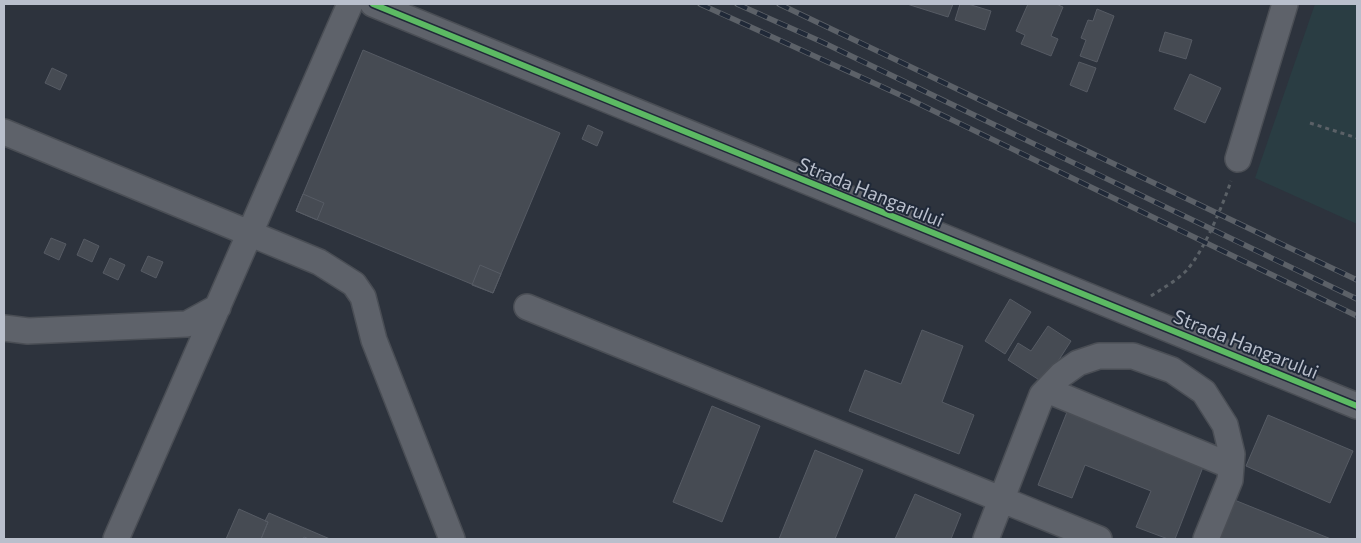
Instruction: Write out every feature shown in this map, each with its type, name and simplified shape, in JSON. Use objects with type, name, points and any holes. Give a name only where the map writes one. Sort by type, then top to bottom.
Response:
[{"type":"street","points":[[116,539],[350,4]]},
{"type":"street","name":"Strada Hangarului","points":[[373,4],[731,152],[1357,406]]},
{"type":"street","points":[[1238,159],[1285,4]]},
{"type":"street","points":[[4,132],[319,262],[354,284],[363,297],[374,340],[452,539]]},
{"type":"street","points":[[527,307],[1099,539]]},
{"type":"street","points":[[4,328],[28,331],[187,324],[218,308]]},
{"type":"street","points":[[986,539],[1042,395],[1060,375],[1078,363],[1099,356],[1133,356],[1172,370],[1204,392],[1225,425],[1232,454],[1230,480],[1206,539]]},
{"type":"street","points":[[1047,390],[1231,466]]},
{"type":"path","points":[[1310,123],[1357,138]]},
{"type":"path","points":[[1128,312],[1174,281],[1190,266],[1224,200],[1238,159]]},
{"type":"shaded area","points":[[1315,4],[1357,4],[1357,224],[1255,178]]},
{"type":"building","points":[[907,4],[953,4],[948,17]]},
{"type":"building","points":[[960,4],[968,4],[991,11],[985,30],[955,20]]},
{"type":"building","points":[[1028,4],[1056,4],[1063,7],[1051,36],[1058,39],[1051,56],[1021,44],[1025,35],[1016,31]]},
{"type":"building","points":[[1097,9],[1114,16],[1097,62],[1080,56],[1086,40],[1081,38],[1088,20],[1093,21]]},
{"type":"building","points":[[1165,32],[1192,40],[1186,59],[1159,51]]},
{"type":"building","points":[[363,50],[560,133],[493,293],[296,211]]},
{"type":"building","points":[[1079,62],[1096,68],[1087,92],[1070,85]]},
{"type":"building","points":[[52,68],[67,75],[60,90],[45,83]]},
{"type":"building","points":[[1190,74],[1221,88],[1205,123],[1174,109]]},
{"type":"building","points":[[588,125],[603,132],[597,146],[582,139]]},
{"type":"building","points":[[303,194],[324,203],[317,220],[296,211]]},
{"type":"building","points":[[51,238],[66,244],[59,260],[44,253]]},
{"type":"building","points":[[84,239],[99,246],[92,262],[77,255]]},
{"type":"building","points":[[148,256],[163,262],[156,278],[141,271]]},
{"type":"building","points":[[110,258],[125,265],[118,280],[103,273]]},
{"type":"building","points":[[480,265],[501,274],[493,293],[472,285]]},
{"type":"building","points":[[1010,299],[1031,312],[1005,354],[985,341]]},
{"type":"building","points":[[1048,326],[1071,341],[1044,383],[1008,360],[1018,343],[1031,351]]},
{"type":"building","points":[[922,330],[963,346],[942,402],[974,415],[959,454],[849,411],[865,370],[901,384]]},
{"type":"building","points":[[712,406],[760,426],[722,522],[673,502]]},
{"type":"building","points":[[1067,412],[1203,467],[1175,539],[1168,539],[1136,527],[1151,491],[1085,465],[1072,498],[1038,485]]},
{"type":"building","points":[[1268,415],[1353,451],[1330,503],[1246,466]]},
{"type":"building","points":[[815,450],[863,470],[835,539],[779,539]]},
{"type":"building","points":[[915,494],[961,514],[951,539],[895,539]]},
{"type":"building","points":[[1227,497],[1331,539],[1209,539]]},
{"type":"building","points":[[239,509],[268,522],[261,539],[226,539]]},
{"type":"building","points":[[269,513],[330,539],[309,539],[304,537],[303,539],[261,539],[268,522],[265,521]]},
{"type":"railway","points":[[700,4],[909,99],[1357,316]]},
{"type":"railway","points":[[737,4],[822,42],[1357,299]]},
{"type":"railway","points":[[779,4],[1357,280]]},
{"type":"cycle path","points":[[373,4],[1357,406]]}]
